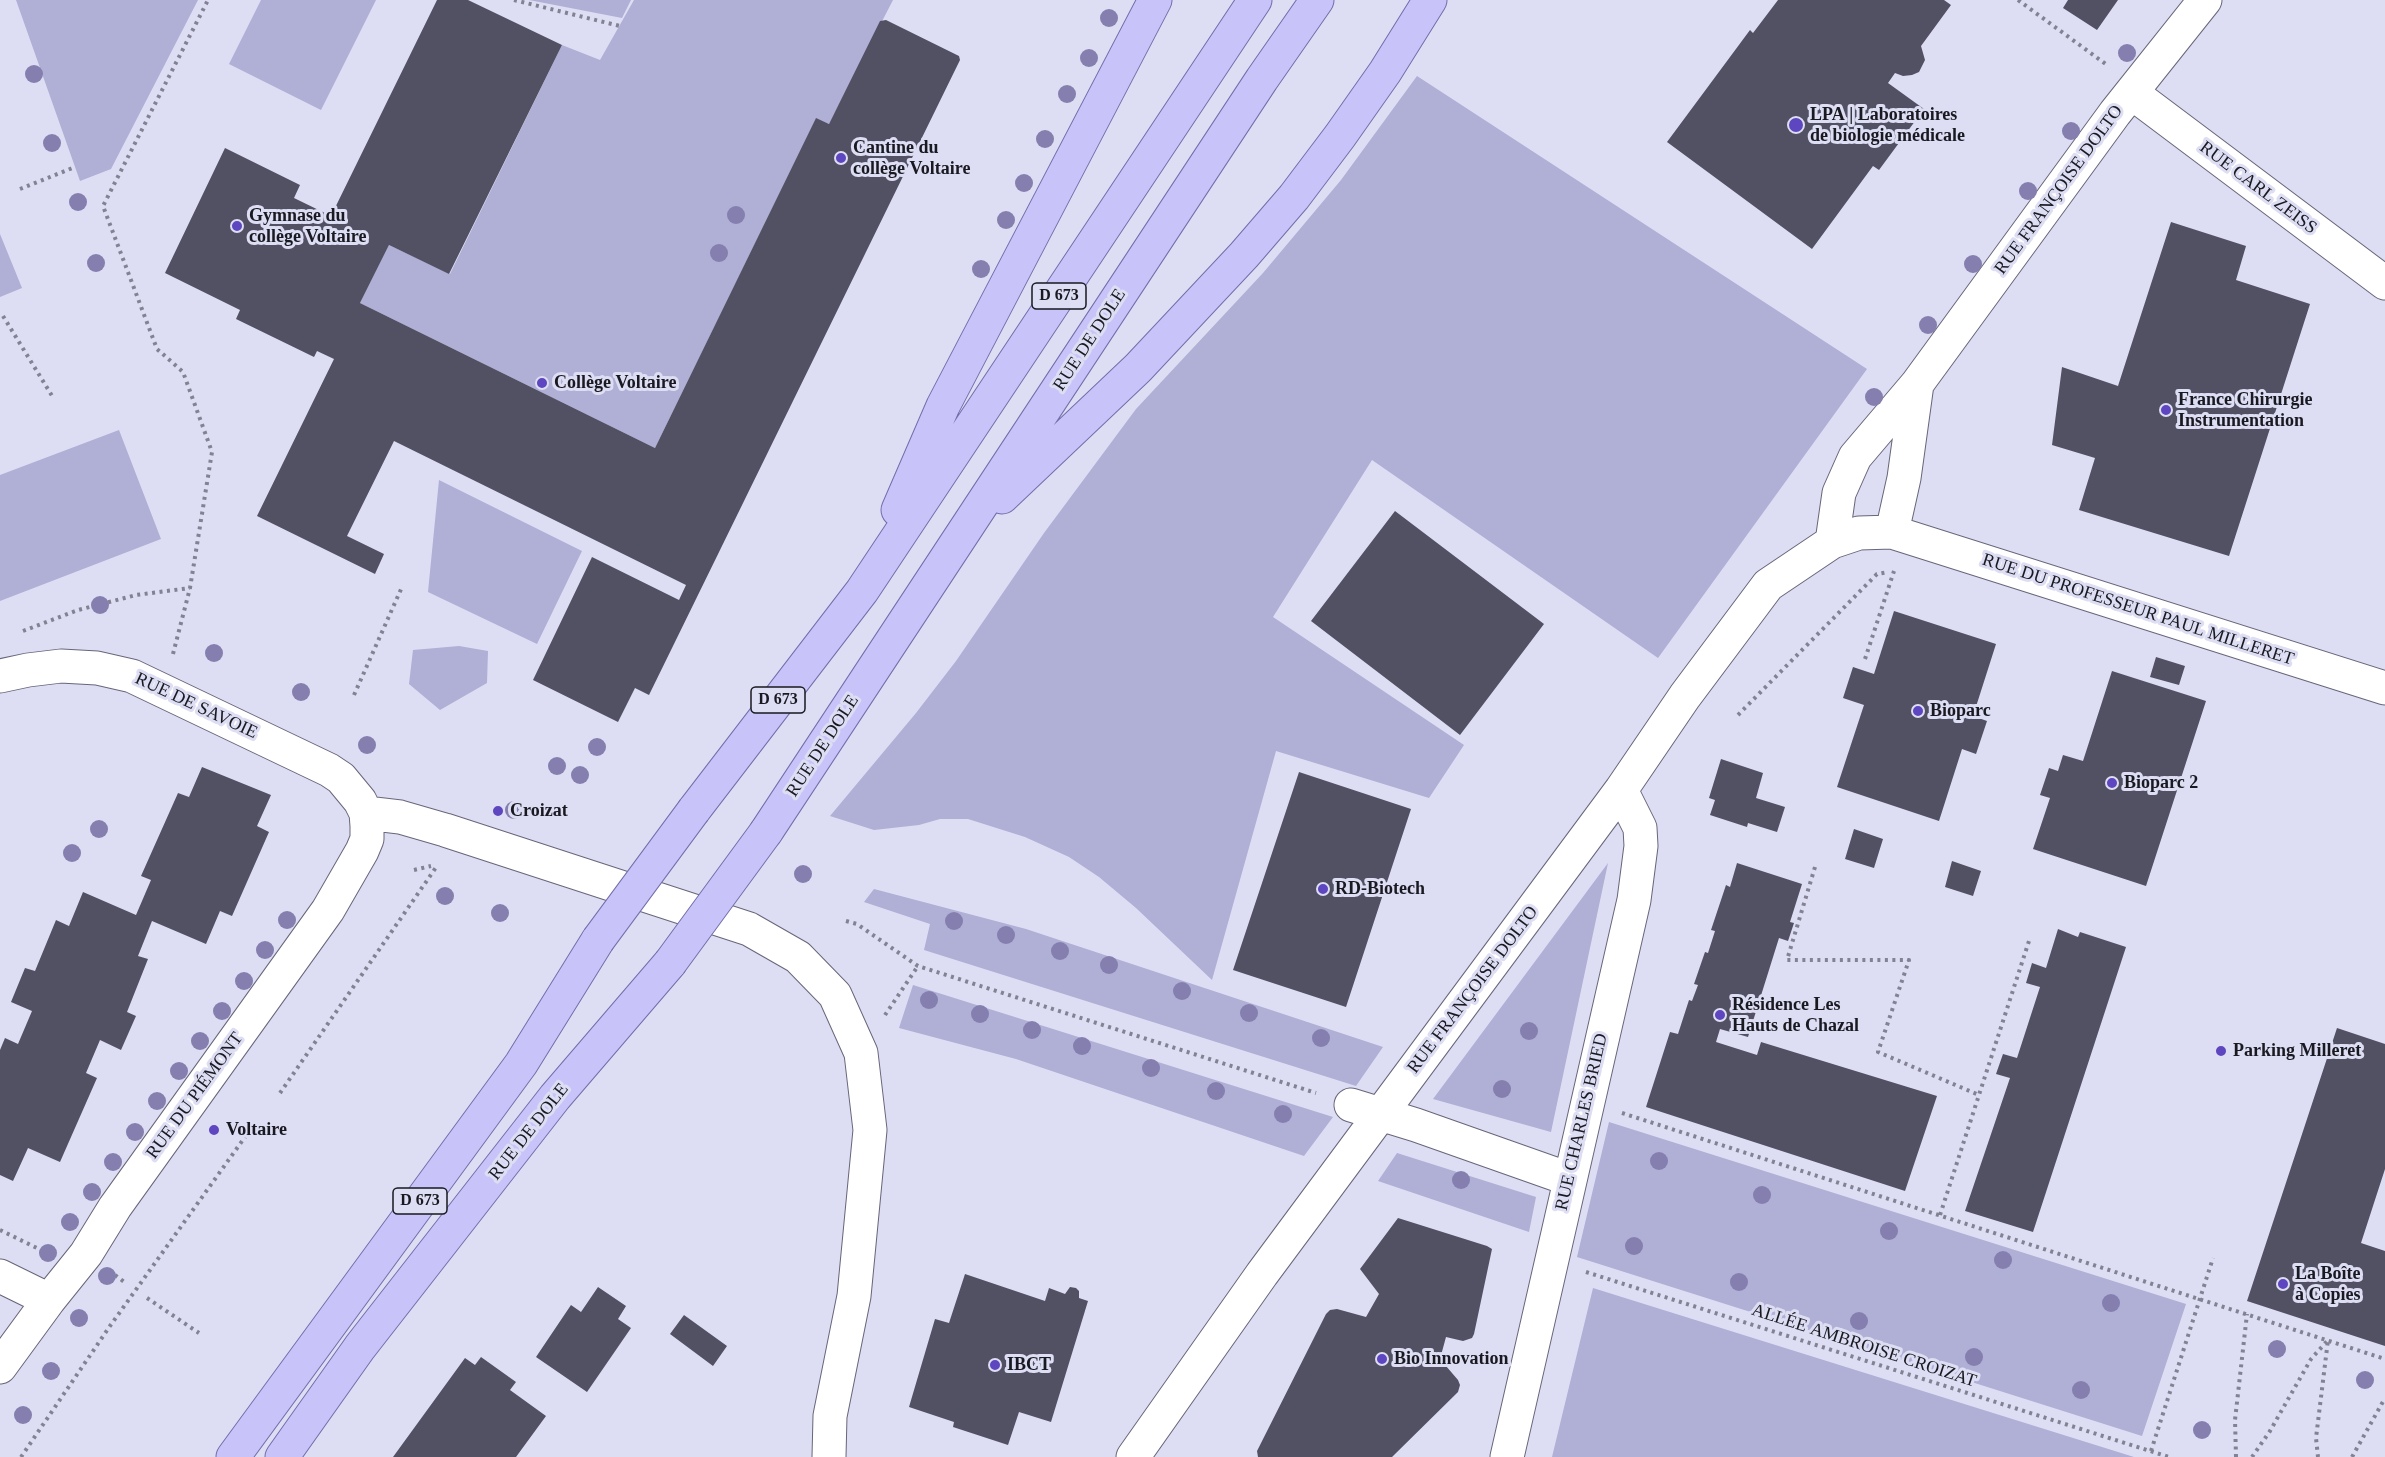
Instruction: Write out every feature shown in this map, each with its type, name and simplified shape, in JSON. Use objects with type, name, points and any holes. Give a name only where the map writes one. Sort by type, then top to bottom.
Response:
[{"type":"main road","points":[[862,591],[943,406],[1155,0]]},
{"type":"main road","name":"D 673","points":[[234,1457],[521,1064],[598,940],[694,810],[862,591],[1254,0]]},
{"type":"main road","name":"RUE DE DOLE","points":[[282,1457],[360,1347],[548,1107],[670,963],[766,832],[1262,79],[1317,0]]},
{"type":"main road","points":[[962,536],[1138,368],[1244,255],[1340,136],[1385,72],[1430,0]]},
{"type":"street","name":"RUE FRANÇOISE DOLTO","points":[[1832,542],[1839,492],[1855,457],[1917,384],[2132,93],[2205,0]]},
{"type":"street","name":"RUE CARL ZEISS","points":[[2132,93],[2385,283]]},
{"type":"street","name":"RUE FRANÇOISE DOLTO","points":[[1133,1457],[1262,1274],[1366,1109],[1621,790],[1685,696],[1768,585],[1832,542],[1859,533],[1892,532],[1904,478],[1917,384]]},
{"type":"street","name":"RUE DU PROFESSEUR PAUL MILLERET","points":[[1892,532],[2385,688]]},
{"type":"street","name":"RUE DE SAVOIE","points":[[0,676],[61,666],[98,668],[132,676],[329,770],[351,789],[366,813]]},
{"type":"street","name":"RUE CHARLES BRIED","points":[[1507,1457],[1634,900],[1641,846],[1640,828],[1621,790]]},
{"type":"street","points":[[366,813],[400,817],[749,929],[798,957],[835,995],[861,1053],[870,1130],[854,1296],[830,1416],[829,1457]]},
{"type":"street","name":"RUE DU PIÉMONT","points":[[0,1367],[86,1254],[115,1207],[328,910],[362,851],[366,839],[366,813]]},
{"type":"street","points":[[1366,1109],[1569,1179]]},
{"type":"street","points":[[0,1276],[49,1300]]},
{"type":"path","points":[[164,690],[190,588],[212,452],[183,372],[157,349],[103,206],[208,0]]},
{"type":"path","points":[[514,0],[620,26]]},
{"type":"path","points":[[2018,0],[2109,66]]},
{"type":"path","points":[[20,189],[75,167]]},
{"type":"path","points":[[3,316],[54,399]]},
{"type":"path","points":[[1738,715],[1877,574],[1894,570],[1865,659]]},
{"type":"path","points":[[354,695],[402,587]]},
{"type":"path","points":[[22,631],[78,610],[136,595],[190,588]]},
{"type":"path","points":[[280,1093],[438,865],[414,870]]},
{"type":"path","points":[[1815,867],[1788,960],[1909,960],[1878,1052],[1979,1095]]},
{"type":"path","points":[[846,921],[857,924],[918,966],[1366,1109]]},
{"type":"path","points":[[1940,1215],[2029,941]]},
{"type":"path","points":[[879,1023],[918,966]]},
{"type":"path","points":[[1587,1101],[2385,1359]]},
{"type":"path","points":[[21,1457],[110,1326],[255,1123]]},
{"type":"path","points":[[0,1230],[41,1250]]},
{"type":"path","points":[[2151,1451],[2213,1258]]},
{"type":"path","name":"ALLÉE AMBROISE CROIZAT","points":[[1551,1260],[2169,1457]]},
{"type":"path","points":[[147,1298],[199,1333]]},
{"type":"path","points":[[2236,1457],[2235,1420],[2247,1314]]},
{"type":"path","points":[[2252,1457],[2270,1431],[2311,1359],[2328,1340]]},
{"type":"path","points":[[2318,1457],[2316,1438],[2328,1340]]},
{"type":"path","points":[[2352,1457],[2385,1398]]},
{"type":"shaded area","points":[[16,0],[198,0],[111,169],[80,181]]},
{"type":"shaded area","points":[[261,0],[376,0],[321,110],[229,64]]},
{"type":"shaded area","points":[[529,0],[631,0],[622,18]]},
{"type":"shaded area","points":[[634,0],[893,0],[829,124],[816,119],[655,448],[360,303],[389,245],[450,274],[562,45],[600,60]]},
{"type":"shaded area","points":[[1417,76],[1867,369],[1658,658],[1372,460],[1273,617],[1464,745],[1429,798],[1276,751],[1212,980],[1136,908],[1099,877],[1069,857],[1025,837],[968,819],[940,819],[919,825],[874,830],[830,816],[956,661],[1044,533],[1136,409],[1263,273],[1341,180]]},
{"type":"shaded area","points":[[0,234],[22,288],[0,297]]},
{"type":"shaded area","points":[[119,430],[161,539],[0,601],[0,475]]},
{"type":"shaded area","points":[[439,480],[582,551],[537,644],[428,592]]},
{"type":"shaded area","points":[[459,646],[488,651],[487,683],[440,710],[409,684],[413,650]]},
{"type":"shaded area","points":[[1608,863],[1551,1132],[1433,1099]]},
{"type":"shaded area","points":[[874,889],[1026,929],[1383,1047],[1356,1086],[924,950],[930,924],[864,902]]},
{"type":"shaded area","points":[[913,985],[1333,1117],[1304,1156],[1016,1059],[899,1028]]},
{"type":"shaded area","points":[[1609,1122],[2186,1304],[2142,1436],[1577,1257]]},
{"type":"shaded area","points":[[1397,1153],[1536,1197],[1529,1232],[1378,1181]]},
{"type":"shaded area","points":[[1593,1288],[2134,1457],[1552,1457]]},
{"type":"building","points":[[437,0],[468,0],[562,45],[449,274],[389,245],[360,303],[655,448],[816,118],[829,124],[880,21],[886,20],[959,56],[960,60],[649,695],[635,688],[618,722],[533,680],[592,557],[679,600],[686,585],[394,441],[347,536],[384,554],[375,574],[257,516],[334,359],[317,351],[314,357],[236,319],[240,310],[165,273],[225,148],[300,185],[294,198],[331,216]]},
{"type":"building","name":"LPA | Laboratoires de biologie médicale","points":[[1778,0],[1944,0],[1951,5],[1921,46],[1925,60],[1919,72],[1903,76],[1895,73],[1888,83],[1924,109],[1879,170],[1873,166],[1812,249],[1667,142],[1750,30],[1753,33]]},
{"type":"building","points":[[2068,0],[2118,0],[2097,30],[2063,8]]},
{"type":"building","name":"France Chirurgie Instrumentation","points":[[2171,222],[2246,246],[2236,280],[2310,304],[2229,556],[2079,510],[2095,458],[2052,445],[2062,367],[2118,386]]},
{"type":"building","points":[[1395,511],[1544,624],[1460,735],[1311,621]]},
{"type":"building","name":"Bioparc","points":[[1894,611],[1996,644],[1973,716],[1987,721],[1976,754],[1962,749],[1939,821],[1837,787],[1864,705],[1843,698],[1853,667],[1874,674]]},
{"type":"building","points":[[2156,657],[2185,666],[2179,685],[2150,677]]},
{"type":"building","name":"Bioparc 2","points":[[2112,671],[2206,701],[2146,886],[2033,849],[2050,798],[2040,795],[2049,768],[2058,771],[2063,755],[2083,761]]},
{"type":"building","points":[[1721,759],[1763,773],[1756,798],[1785,807],[1777,832],[1748,823],[1747,827],[1710,815],[1715,800],[1709,798]]},
{"type":"building","points":[[202,767],[271,795],[257,826],[269,832],[232,916],[220,911],[206,944],[152,921],[138,956],[148,959],[127,1012],[136,1016],[121,1050],[100,1040],[86,1073],[97,1078],[60,1162],[28,1148],[13,1181],[0,1175],[0,1050],[5,1038],[18,1044],[32,1011],[11,1002],[25,968],[35,971],[56,920],[69,926],[83,892],[136,915],[151,880],[141,876],[178,793],[189,797]]},
{"type":"building","name":"RD-Biotech","points":[[1299,772],[1411,809],[1346,1007],[1233,970]]},
{"type":"building","points":[[1854,829],[1883,839],[1874,868],[1845,859]]},
{"type":"building","points":[[1952,861],[1981,871],[1973,896],[1945,887]]},
{"type":"building","name":"Résidence Les Hauts de Chazal","points":[[1737,863],[1802,884],[1790,922],[1794,923],[1788,941],[1779,938],[1748,1037],[1720,1029],[1716,1042],[1757,1055],[1761,1042],[1937,1096],[1905,1191],[1646,1107],[1670,1032],[1678,1034],[1689,1000],[1692,1001],[1698,985],[1694,984],[1715,931],[1711,930],[1726,885],[1730,887]]},
{"type":"building","points":[[2058,929],[2078,937],[2080,932],[2126,947],[2033,1232],[1965,1211],[2010,1078],[1996,1074],[2003,1054],[2017,1058],[2040,987],[2026,983],[2032,963],[2046,968]]},
{"type":"building","points":[[2337,1028],[2385,1044],[2385,1169],[2361,1243],[2385,1251],[2385,1346],[2247,1301]]},
{"type":"building","points":[[1398,1218],[1492,1249],[1474,1334],[1472,1338],[1463,1341],[1446,1337],[1440,1359],[1458,1380],[1460,1385],[1458,1392],[1392,1457],[1258,1457],[1257,1451],[1326,1314],[1330,1310],[1337,1309],[1366,1317],[1379,1294],[1360,1269]]},
{"type":"building","name":"IBCT","points":[[965,1274],[1045,1301],[1049,1288],[1065,1294],[1070,1287],[1076,1288],[1079,1291],[1079,1298],[1088,1301],[1051,1422],[1019,1412],[1008,1445],[953,1427],[954,1422],[909,1407],[935,1319],[949,1323]]},
{"type":"building","points":[[598,1287],[626,1306],[618,1319],[631,1328],[587,1392],[536,1357],[571,1305],[581,1312]]},
{"type":"building","points":[[684,1315],[727,1346],[713,1366],[670,1334]]},
{"type":"building","points":[[481,1357],[516,1382],[510,1390],[546,1416],[516,1457],[393,1457],[465,1358],[475,1365]]},
{"type":"place","name":"LPA | Laboratoires de biologie médicale","points":[[1796,125]]},
{"type":"place","name":"Cantine du collège Voltaire","points":[[841,158]]},
{"type":"place","name":"Gymnase du collège Voltaire","points":[[237,226]]},
{"type":"place","name":"Collège Voltaire","points":[[542,383]]},
{"type":"place","name":"France Chirurgie Instrumentation","points":[[2166,410]]},
{"type":"place","name":"Bioparc","points":[[1918,711]]},
{"type":"place","name":"Bioparc 2","points":[[2112,783]]},
{"type":"place","name":"Croizat","points":[[498,811]]},
{"type":"place","name":"RD-Biotech","points":[[1323,889]]},
{"type":"place","name":"Résidence Les Hauts de Chazal","points":[[1720,1015]]},
{"type":"place","name":"Parking Milleret","points":[[2221,1051]]},
{"type":"place","name":"Voltaire","points":[[214,1130]]},
{"type":"place","name":"La Boîte à Copies","points":[[2283,1284]]},
{"type":"place","name":"Bio Innovation","points":[[1382,1359]]},
{"type":"place","name":"IBCT","points":[[995,1365]]}]
